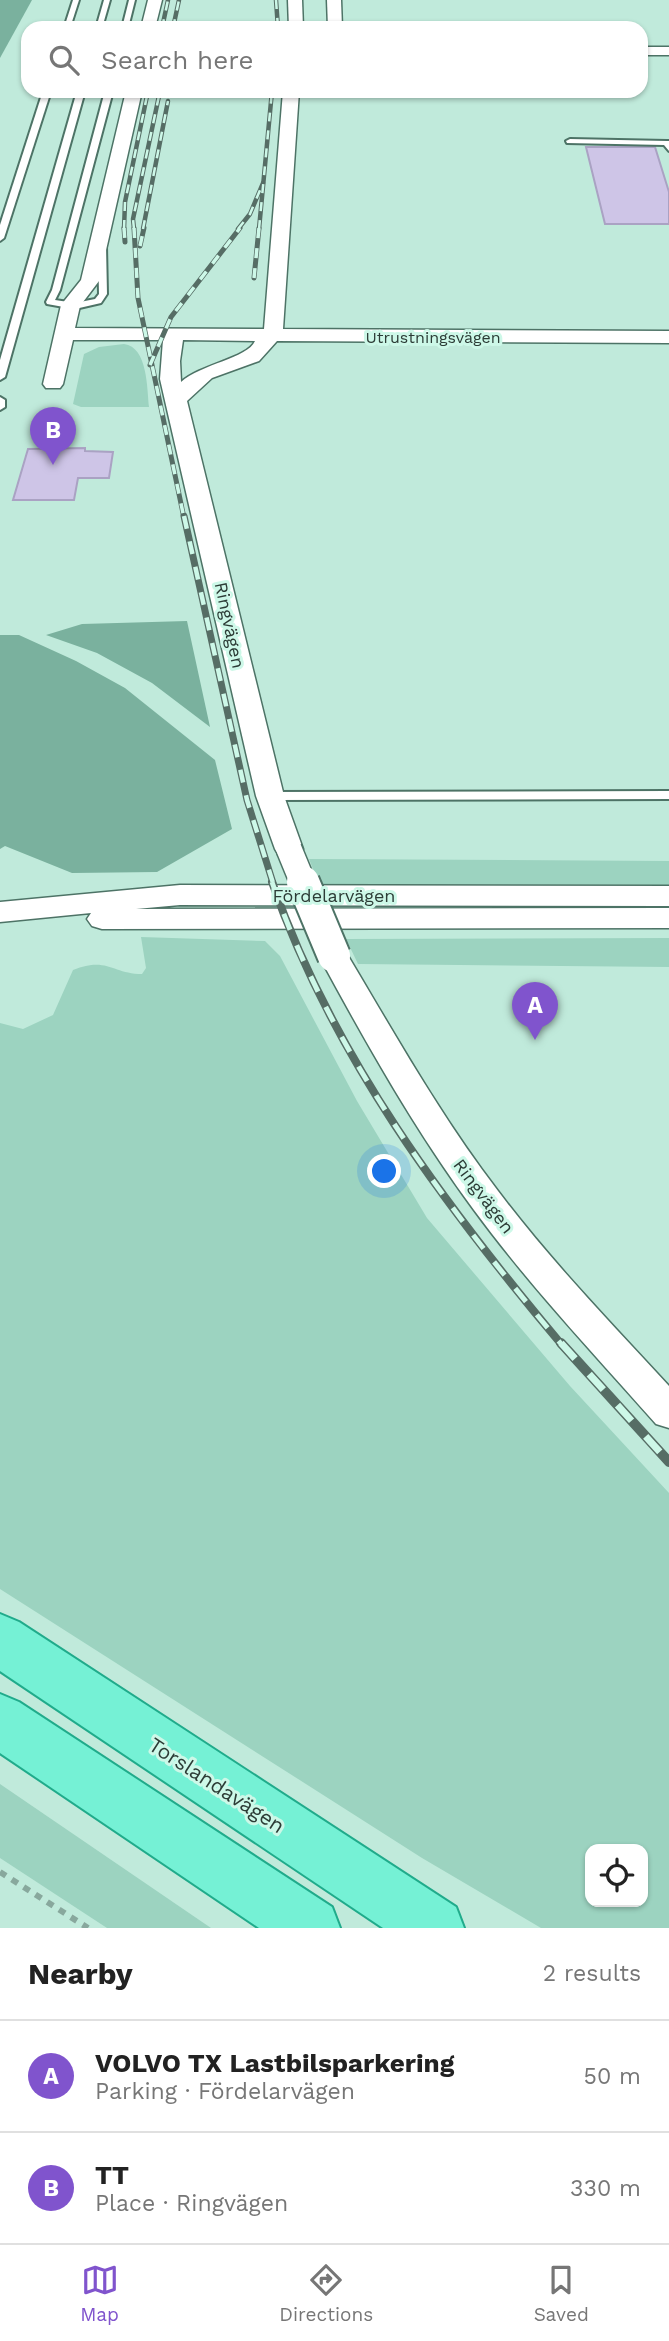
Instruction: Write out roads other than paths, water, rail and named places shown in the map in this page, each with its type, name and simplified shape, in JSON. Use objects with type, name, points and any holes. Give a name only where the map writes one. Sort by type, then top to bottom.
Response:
[{"type":"main road","name":"Torslandavägen","points":[[10,1645],[435,1928]]},
{"type":"main road","points":[[0,1720],[311,1928]]},
{"type":"street","points":[[150,21],[155,0]]},
{"type":"street","points":[[295,0],[296,21]]},
{"type":"street","points":[[334,0],[335,21]]},
{"type":"street","points":[[648,51],[669,51]]},
{"type":"street","points":[[53,384],[71,305],[90,281],[132,98]]},
{"type":"street","points":[[177,399],[192,381],[211,370],[257,355],[270,336],[290,98]]},
{"type":"street","points":[[65,334],[174,335]]},
{"type":"street","name":"Utrustningsvägen","points":[[174,335],[669,337]]},
{"type":"street","name":"Ringvägen","points":[[174,335],[169,377],[171,389],[177,399],[270,796],[334,956],[432,1126],[470,1178],[560,1292],[669,1412]]},
{"type":"street","name":"Fördelarvägen","points":[[0,912],[180,895],[669,896]]},
{"type":"street","name":"Fördelarvägen","points":[[0,920],[669,918]]},
{"type":"lane","points":[[69,21],[76,0]]},
{"type":"lane","points":[[101,21],[107,0]]},
{"type":"lane","points":[[127,21],[132,0]]},
{"type":"lane","points":[[0,238],[45,98]]},
{"type":"lane","points":[[0,377],[79,98]]},
{"type":"lane","points":[[71,305],[50,302],[56,290],[107,98]]},
{"type":"lane","points":[[570,141],[667,143],[669,149]]},
{"type":"lane","points":[[0,400],[0,407]]},
{"type":"lane","points":[[270,796],[669,794]]},
{"type":"railway","points":[[164,21],[168,0]]},
{"type":"railway","points":[[174,21],[179,0]]},
{"type":"railway","points":[[276,0],[278,21]]},
{"type":"railway","points":[[124,228],[125,202],[147,98]]},
{"type":"railway","points":[[134,229],[133,219],[159,98]]},
{"type":"railway","points":[[259,229],[271,98]]},
{"type":"railway","points":[[143,229],[168,101]]},
{"type":"railway","points":[[238,229],[250,214],[263,183]]},
{"type":"railway","points":[[124,228],[125,242]]},
{"type":"railway","points":[[134,228],[138,298],[151,362]]},
{"type":"railway","points":[[140,246],[144,228]]},
{"type":"railway","points":[[151,362],[171,317],[240,228]]},
{"type":"railway","points":[[254,278],[259,228]]},
{"type":"railway","points":[[151,362],[184,518]]},
{"type":"railway","points":[[184,516],[247,800],[273,883]]},
{"type":"railway","points":[[272,882],[297,946],[326,1008],[359,1068],[435,1183],[562,1345]]},
{"type":"railway","points":[[561,1343],[669,1462]]},
{"type":"place","name":"TT","points":[[53,465]]},
{"type":"place","name":"VOLVO TX Lastbilsparkering","points":[[535,1040]]}]
